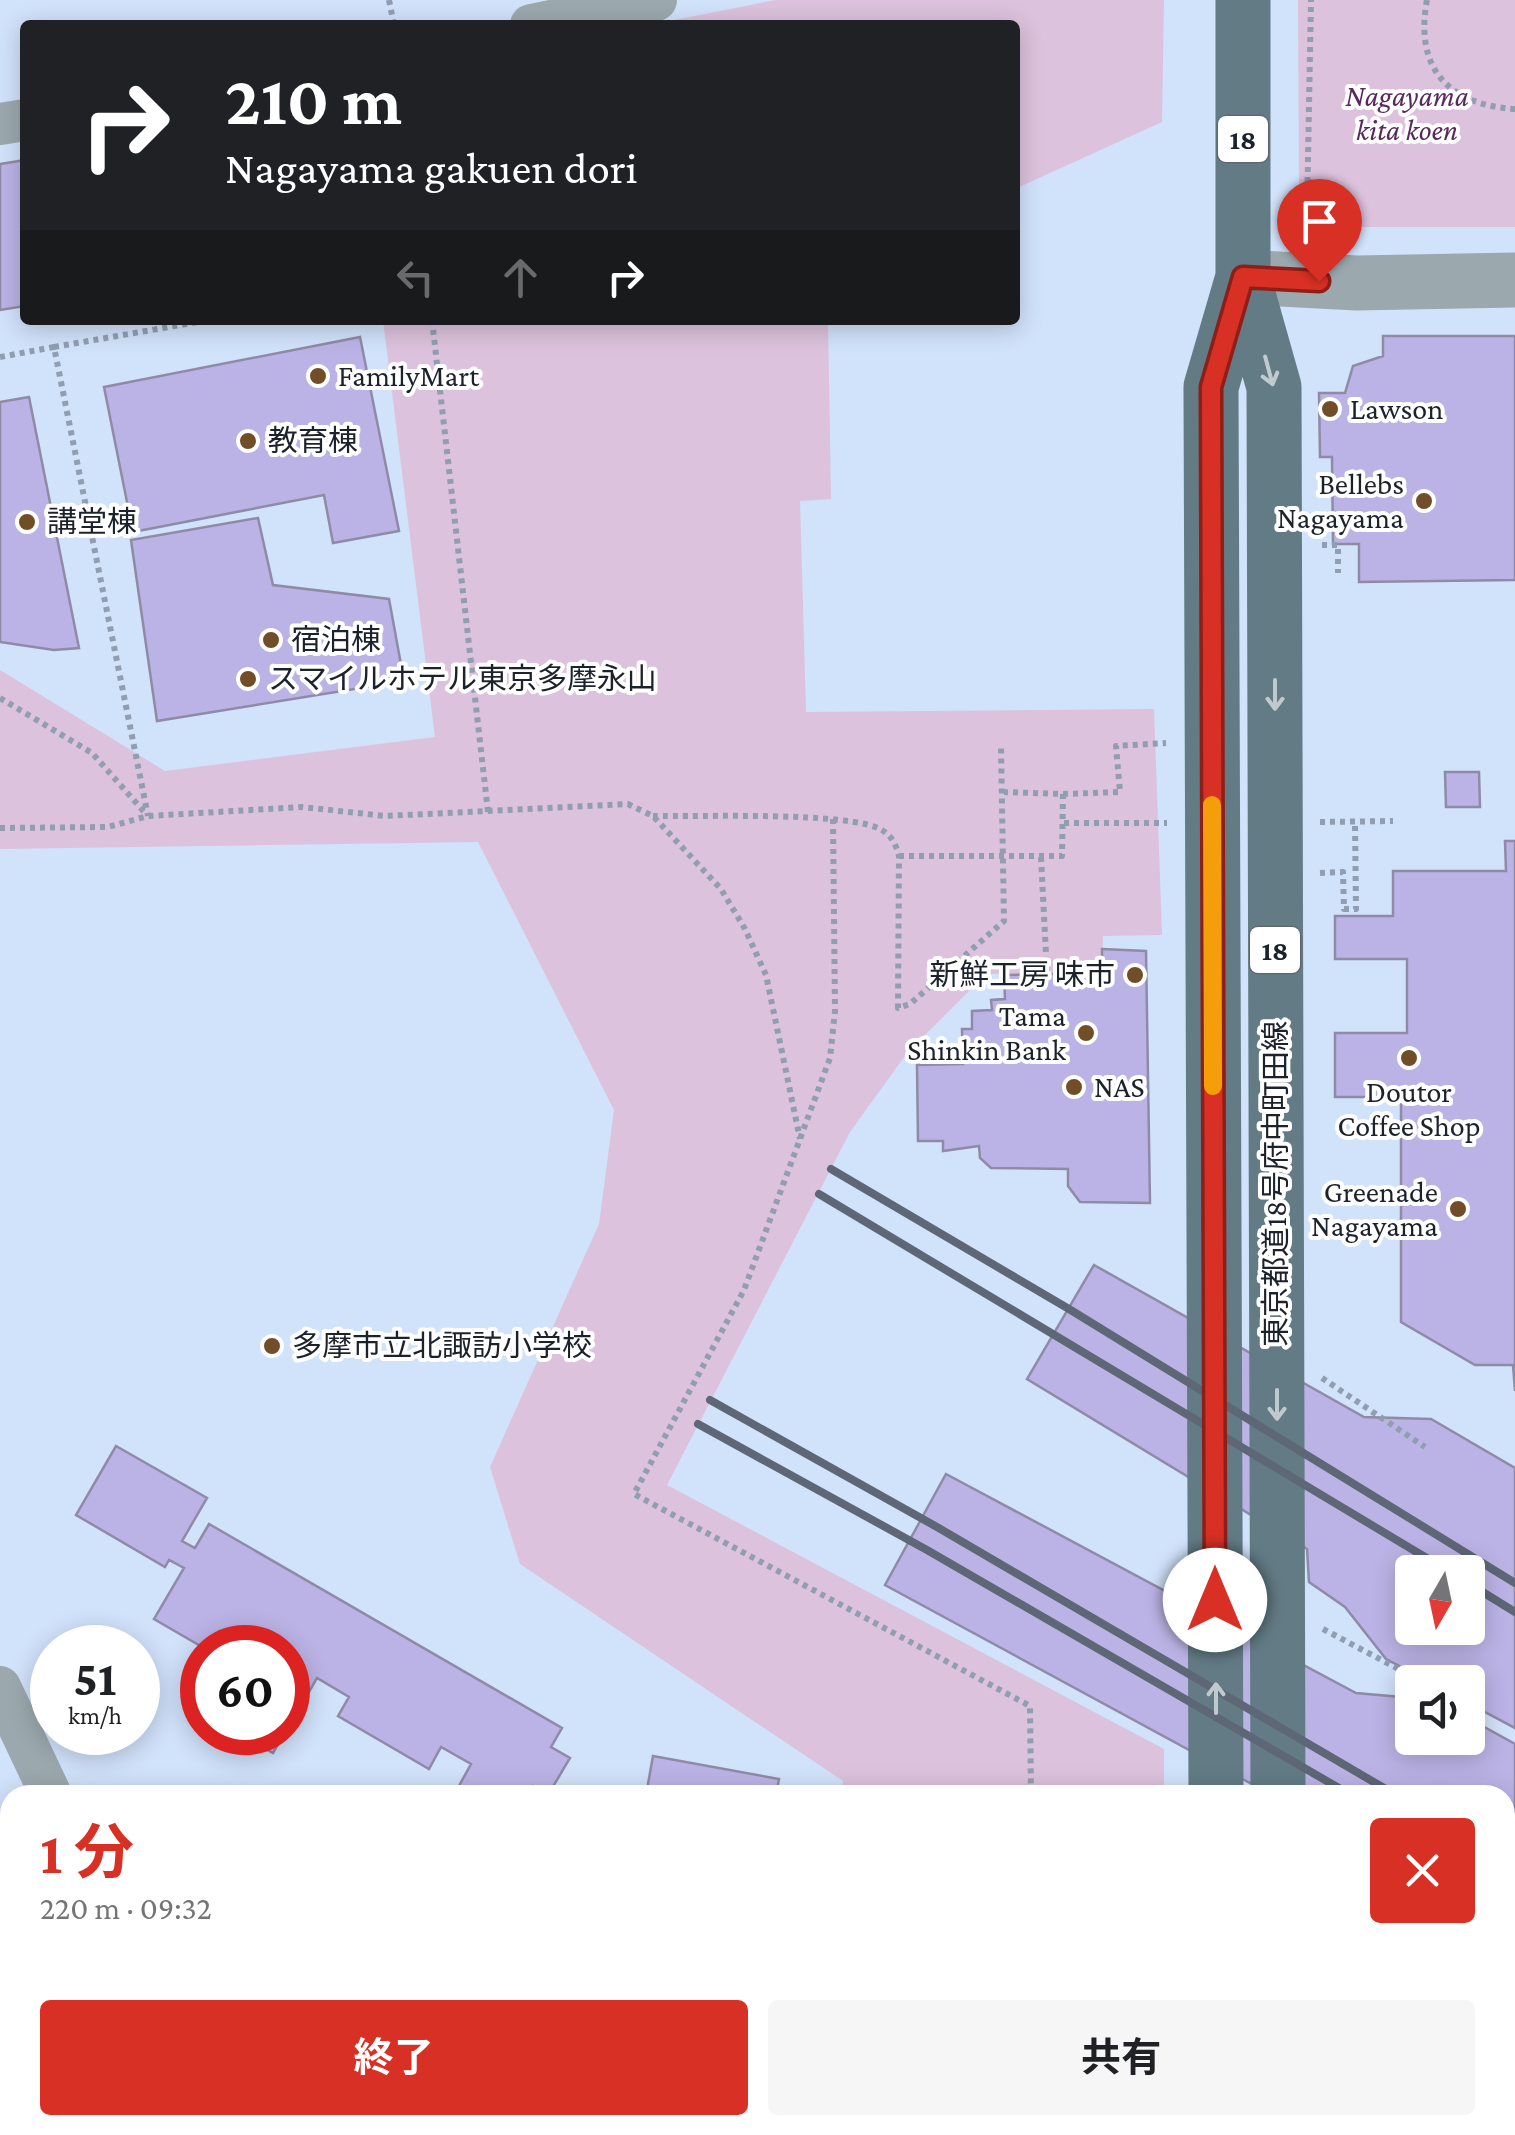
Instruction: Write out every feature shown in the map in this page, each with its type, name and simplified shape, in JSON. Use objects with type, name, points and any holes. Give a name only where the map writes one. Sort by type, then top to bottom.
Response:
[{"type":"main road","name":"東京都道18号府中町田線","points":[[1242,0],[1243,277],[1274,387],[1278,1785]]},
{"type":"main road","name":"東京都道18号府中町田線","points":[[1216,1785],[1211,387],[1243,277]]},
{"type":"street","points":[[557,20],[656,0]]},
{"type":"street","points":[[1243,277],[1357,283],[1515,280]]},
{"type":"street","points":[[0,1686],[47,1785]]},
{"type":"path","points":[[1307,212],[1312,0]]},
{"type":"path","points":[[1426,0],[1427,46],[1443,85],[1471,103],[1515,109]]},
{"type":"path","points":[[0,356],[179,325]]},
{"type":"path","points":[[433,325],[488,812]]},
{"type":"path","points":[[54,347],[148,816]]},
{"type":"path","points":[[1319,546],[1338,545],[1338,572]]},
{"type":"path","points":[[0,698],[92,753],[148,816]]},
{"type":"path","points":[[1004,792],[1120,792],[1116,746],[1180,742]]},
{"type":"path","points":[[653,816],[833,819],[881,829],[895,842],[899,856],[898,1008],[910,1004],[1004,921],[1001,746]]},
{"type":"path","points":[[899,856],[1062,856],[1062,794]]},
{"type":"path","points":[[0,828],[108,827],[148,816],[302,808],[385,816],[628,804],[653,816],[721,890],[766,975],[800,1142]]},
{"type":"path","points":[[833,819],[835,1011],[830,1058],[744,1290],[634,1494],[1030,1706],[1031,1785]]},
{"type":"path","points":[[1343,872],[1344,909],[1356,909],[1355,822]]},
{"type":"path","points":[[1064,823],[1154,823]]},
{"type":"path","points":[[1040,857],[1047,974]]},
{"type":"path","points":[[1309,1369],[1425,1447]]},
{"type":"path","points":[[1308,1622],[1395,1667]]},
{"type":"green space","points":[[775,0],[1164,0],[1162,122],[1020,187],[1020,20],[674,20]]},
{"type":"green space","name":"Nagayama kita koen","points":[[1298,0],[1515,0],[1515,227],[1337,227],[1299,185]]},
{"type":"green space","points":[[384,325],[828,325],[831,499],[800,501],[806,712],[1154,709],[1162,935],[1103,936],[1102,973],[986,974],[907,1053],[850,1132],[667,1485],[1164,1749],[1164,1785],[843,1785],[843,1781],[520,1564],[490,1467],[599,1224],[614,1110],[478,842],[0,849],[0,670],[165,771],[435,737]]},
{"type":"building","points":[[20,161],[20,307],[0,310],[0,164]]},
{"type":"building","name":"Bellebs Nagayama","points":[[1383,336],[1515,336],[1515,580],[1359,582],[1359,544],[1333,544],[1332,457],[1320,457],[1319,393],[1345,393],[1353,366],[1383,356]]},
{"type":"building","name":"教育棟","points":[[360,337],[399,531],[333,543],[324,495],[133,532],[104,387]]},
{"type":"building","name":"講堂棟","points":[[29,397],[79,648],[54,650],[0,642],[0,402]]},
{"type":"building","name":"宿泊棟","points":[[258,518],[273,585],[389,599],[404,681],[157,721],[131,540]]},
{"type":"building","points":[[1445,772],[1479,772],[1480,807],[1446,807]]},
{"type":"building","name":"Greenade Nagayama","points":[[1505,841],[1515,841],[1515,1391],[1513,1365],[1475,1365],[1401,1322],[1401,1097],[1335,1097],[1335,1033],[1407,1033],[1407,959],[1335,959],[1335,916],[1393,916],[1393,871],[1506,871]]},
{"type":"building","points":[[1102,949],[1146,951],[1150,1203],[1080,1202],[1068,1186],[1068,1169],[991,1168],[980,1158],[979,1146],[943,1151],[943,1141],[918,1141],[917,1065],[963,1064],[962,1029],[972,1029],[972,1011],[992,1010],[991,1000],[1005,999],[1004,975],[1102,973]]},
{"type":"building","points":[[1094,1265],[1364,1417],[1431,1419],[1515,1468],[1515,1728],[1485,1712],[1485,1665],[1397,1665],[1386,1659],[1345,1607],[1309,1582],[1307,1549],[1027,1379]]},
{"type":"building","points":[[116,1446],[207,1498],[182,1541],[195,1548],[209,1524],[562,1728],[551,1747],[570,1758],[554,1785],[459,1785],[471,1764],[441,1747],[429,1769],[338,1716],[349,1697],[317,1678],[310,1690],[310,1625],[180,1625],[180,1634],[154,1619],[184,1568],[169,1560],[165,1567],[76,1515]]},
{"type":"building","points":[[946,1474],[1356,1693],[1395,1696],[1395,1755],[1485,1755],[1485,1727],[1515,1744],[1515,1785],[1254,1785],[885,1585]]},
{"type":"building","points":[[653,1756],[779,1779],[778,1785],[648,1785]]},
{"type":"railway","points":[[831,1169],[1069,1309],[1515,1583]]},
{"type":"railway","points":[[819,1194],[1422,1555]]},
{"type":"railway","points":[[710,1400],[937,1527],[1379,1785]]},
{"type":"railway","points":[[698,1424],[927,1550],[1334,1785]]},
{"type":"railway","points":[[1485,1593],[1515,1612]]},
{"type":"slow traffic","points":[[1212,805],[1213,1086]]},
{"type":"place","name":"FamilyMart","points":[[318,376]]},
{"type":"place","name":"Lawson","points":[[1330,409]]},
{"type":"place","name":"教育棟","points":[[248,441]]},
{"type":"place","name":"Bellebs Nagayama","points":[[1424,501]]},
{"type":"place","name":"講堂棟","points":[[27,522]]},
{"type":"place","name":"宿泊棟","points":[[271,640]]},
{"type":"place","name":"スマイルホテル東京多摩永山","points":[[248,679]]},
{"type":"place","name":"新鮮工房 味市","points":[[1135,975]]},
{"type":"place","name":"Tama Shinkin Bank","points":[[1086,1033]]},
{"type":"place","name":"Doutor Coffee Shop","points":[[1409,1058]]},
{"type":"place","name":"NAS","points":[[1074,1087]]},
{"type":"place","name":"Greenade Nagayama","points":[[1458,1209]]},
{"type":"place","name":"多摩市立北諏訪小学校","points":[[272,1346]]},
{"type":"route","points":[[1215,1600],[1211,387],[1243,277],[1319,281]]}]
